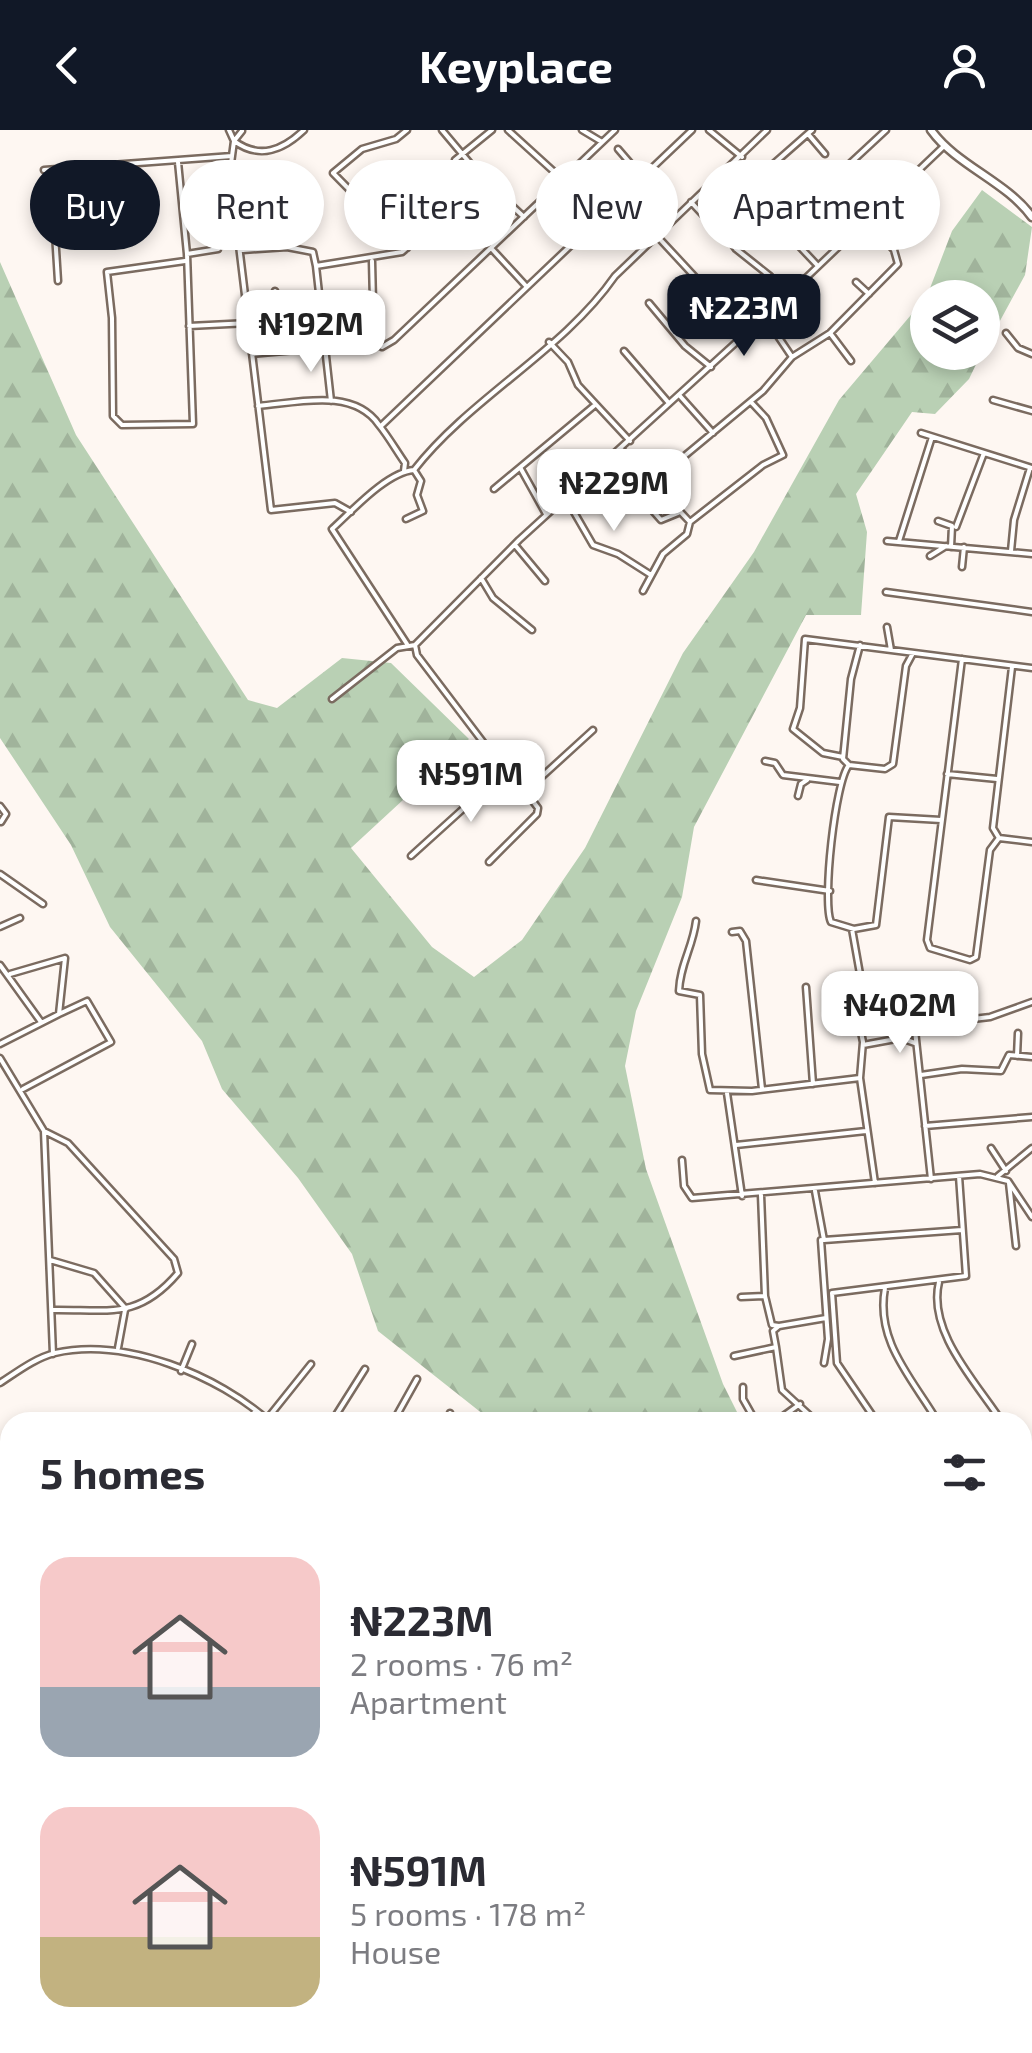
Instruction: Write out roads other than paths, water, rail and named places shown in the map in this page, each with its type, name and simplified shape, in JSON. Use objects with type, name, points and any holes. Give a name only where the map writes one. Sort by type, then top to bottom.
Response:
[{"type":"street","points":[[229,130],[234,141],[234,222],[271,510],[334,503],[351,512]]},
{"type":"street","points":[[160,163],[234,154],[244,148],[282,149],[304,130]]},
{"type":"street","points":[[349,160],[362,149],[396,139],[407,130]]},
{"type":"street","points":[[442,130],[468,160]]},
{"type":"street","points":[[455,160],[492,130]]},
{"type":"street","points":[[508,130],[541,160]]},
{"type":"street","points":[[582,130],[602,142]]},
{"type":"street","points":[[583,160],[616,130]]},
{"type":"street","points":[[661,160],[692,130]]},
{"type":"street","points":[[708,130],[742,156]]},
{"type":"street","points":[[678,215],[767,130]]},
{"type":"street","points":[[854,160],[886,130]]},
{"type":"street","points":[[942,130],[932,131],[943,147],[1032,217]]},
{"type":"street","points":[[779,160],[810,131],[825,154]]},
{"type":"street","points":[[234,141],[242,132]]},
{"type":"street","points":[[234,141],[244,148]]},
{"type":"street","points":[[931,160],[943,147]]},
{"type":"street","points":[[618,149],[627,160]]},
{"type":"street","points":[[178,162],[187,254],[184,261],[193,424],[122,426],[113,416],[112,318],[107,272],[184,261]]},
{"type":"street","points":[[344,164],[333,173],[344,184]]},
{"type":"street","points":[[691,202],[698,210]]},
{"type":"street","points":[[516,225],[536,206]]},
{"type":"street","points":[[516,210],[524,217]]},
{"type":"street","points":[[56,250],[58,281]]},
{"type":"street","points":[[187,254],[212,250]]},
{"type":"street","points":[[303,250],[313,252],[316,266],[331,400]]},
{"type":"street","points":[[316,266],[372,261],[402,250]]},
{"type":"street","points":[[252,354],[325,345],[374,343],[382,347],[489,250]]},
{"type":"street","points":[[493,250],[527,287]]},
{"type":"street","points":[[381,426],[567,250]]},
{"type":"street","points":[[407,644],[354,559],[332,535],[332,529],[404,471],[414,470],[477,403],[597,301],[615,276],[642,250]]},
{"type":"street","points":[[670,250],[747,333]]},
{"type":"street","points":[[737,250],[770,276],[786,297]]},
{"type":"street","points":[[803,250],[818,266]]},
{"type":"street","points":[[415,645],[546,515],[835,250]]},
{"type":"street","points":[[670,468],[751,402],[792,357],[830,333],[899,261],[891,250]]},
{"type":"street","points":[[372,261],[374,343]]},
{"type":"street","points":[[236,276],[244,281]]},
{"type":"street","points":[[856,282],[869,294]]},
{"type":"street","points":[[272,302],[275,290]]},
{"type":"street","points":[[245,304],[320,298]]},
{"type":"street","points":[[649,304],[711,367]]},
{"type":"street","points":[[765,317],[792,357]]},
{"type":"street","points":[[189,326],[249,323]]},
{"type":"street","points":[[664,333],[671,330]]},
{"type":"street","points":[[830,333],[851,361]]},
{"type":"street","points":[[1006,333],[1018,348],[1032,354]]},
{"type":"street","points":[[549,342],[595,405],[630,441]]},
{"type":"street","points":[[624,351],[668,402]]},
{"type":"street","points":[[678,394],[714,433]]},
{"type":"street","points":[[257,406],[346,400],[381,426],[390,448],[406,464],[404,471]]},
{"type":"street","points":[[992,400],[1032,411]]},
{"type":"street","points":[[642,591],[668,548],[687,534],[690,522],[763,465],[783,456],[766,418],[751,402]]},
{"type":"street","points":[[494,489],[595,405]]},
{"type":"street","points":[[920,433],[1031,468],[1014,520],[1011,551]]},
{"type":"street","points":[[899,541],[932,437]]},
{"type":"street","points":[[621,448],[690,522]]},
{"type":"street","points":[[956,526],[984,453]]},
{"type":"street","points":[[521,469],[546,515]]},
{"type":"street","points":[[406,519],[423,511],[417,494],[421,481],[414,470]]},
{"type":"street","points":[[654,486],[646,503],[655,518],[662,520],[678,513]]},
{"type":"street","points":[[566,499],[593,545],[618,554],[651,575]]},
{"type":"street","points":[[938,520],[952,526],[949,547]]},
{"type":"street","points":[[887,541],[1032,554]]},
{"type":"street","points":[[516,545],[545,581]]},
{"type":"street","points":[[962,567],[964,546]]},
{"type":"street","points":[[930,556],[949,547]]},
{"type":"street","points":[[481,578],[494,598],[532,630]]},
{"type":"street","points":[[886,592],[1032,612]]},
{"type":"street","points":[[886,627],[891,650]]},
{"type":"street","points":[[912,653],[906,666],[893,764],[886,769],[849,765],[843,758],[826,754],[793,729],[800,708],[805,654],[802,645],[808,638],[1032,668]]},
{"type":"street","points":[[332,699],[407,644],[415,645]]},
{"type":"street","points":[[843,758],[851,679],[860,644]]},
{"type":"street","points":[[415,645],[418,655],[505,771],[522,787],[538,814],[489,862]]},
{"type":"street","points":[[962,659],[927,940],[937,951],[970,960],[976,957],[990,850],[999,838]]},
{"type":"street","points":[[999,838],[993,828],[1012,666]]},
{"type":"street","points":[[522,787],[536,782],[593,730]]},
{"type":"street","points":[[764,761],[775,763],[783,775]]},
{"type":"street","points":[[849,765],[840,782],[828,919],[852,929],[873,929],[878,921],[889,817],[941,820]]},
{"type":"street","points":[[412,856],[505,771]]},
{"type":"street","points":[[947,774],[999,780]]},
{"type":"street","points":[[774,780],[783,775],[840,782]]},
{"type":"street","points":[[798,796],[800,784],[809,779]]},
{"type":"street","points":[[0,806],[6,814],[2,822]]},
{"type":"street","points":[[999,838],[1032,842]]},
{"type":"street","points":[[0,874],[42,904]]},
{"type":"street","points":[[756,880],[830,890]]},
{"type":"street","points":[[0,927],[20,918]]},
{"type":"street","points":[[696,921],[693,946],[680,968],[679,990],[700,996],[708,1086],[714,1093],[860,1078]]},
{"type":"street","points":[[852,929],[860,974],[854,996],[863,1045],[860,1078],[874,1183]]},
{"type":"street","points":[[732,932],[740,931],[746,941],[762,1089]]},
{"type":"street","points":[[10,974],[20,974],[62,956],[66,964],[59,1014]]},
{"type":"street","points":[[0,965],[41,1022]]},
{"type":"street","points":[[897,983],[910,991],[931,1179]]},
{"type":"street","points":[[806,988],[813,1084]]},
{"type":"street","points":[[0,1044],[87,1001],[111,1042],[22,1089]]},
{"type":"street","points":[[913,1026],[990,1017],[1032,1002]]},
{"type":"street","points":[[1017,1056],[1018,1033]]},
{"type":"street","points":[[863,1045],[901,1038],[915,1043]]},
{"type":"street","points":[[922,1075],[962,1069],[1001,1071],[1005,1070],[1007,1056],[1032,1057]]},
{"type":"street","points":[[0,1058],[22,1089],[44,1132],[52,1354]]},
{"type":"street","points":[[727,1092],[742,1196]]},
{"type":"street","points":[[925,1126],[1032,1117]]},
{"type":"street","points":[[736,1144],[866,1131]]},
{"type":"street","points":[[44,1132],[68,1143],[176,1264],[176,1277],[126,1310],[110,1314],[52,1310]]},
{"type":"street","points":[[991,1148],[1008,1170],[1016,1246]]},
{"type":"street","points":[[998,1176],[1032,1148]]},
{"type":"street","points":[[682,1160],[689,1196],[761,1195],[959,1176],[998,1176],[1009,1182],[1032,1216]]},
{"type":"street","points":[[870,1412],[837,1363],[831,1297],[836,1292],[966,1276],[959,1176]]},
{"type":"street","points":[[814,1190],[822,1238],[828,1356],[824,1363]]},
{"type":"street","points":[[761,1195],[765,1296],[774,1327],[782,1390],[808,1412]]},
{"type":"street","points":[[1010,1200],[1020,1199]]},
{"type":"street","points":[[822,1238],[830,1242],[962,1230]]},
{"type":"street","points":[[50,1260],[94,1273],[126,1310]]},
{"type":"street","points":[[938,1282],[936,1307],[944,1333],[995,1412]]},
{"type":"street","points":[[885,1288],[883,1314],[890,1346],[932,1412]]},
{"type":"street","points":[[741,1297],[765,1296]]},
{"type":"street","points":[[118,1350],[126,1310]]},
{"type":"street","points":[[774,1327],[826,1318]]},
{"type":"street","points":[[181,1371],[192,1344]]},
{"type":"street","points":[[734,1356],[776,1348]]},
{"type":"street","points":[[0,1383],[52,1354],[118,1350],[181,1371],[256,1411]]},
{"type":"street","points":[[276,1412],[311,1364]]},
{"type":"street","points":[[338,1412],[365,1369]]},
{"type":"street","points":[[399,1412],[417,1379]]},
{"type":"street","points":[[742,1387],[742,1399],[750,1412]]},
{"type":"street","points":[[789,1412],[800,1404]]}]
